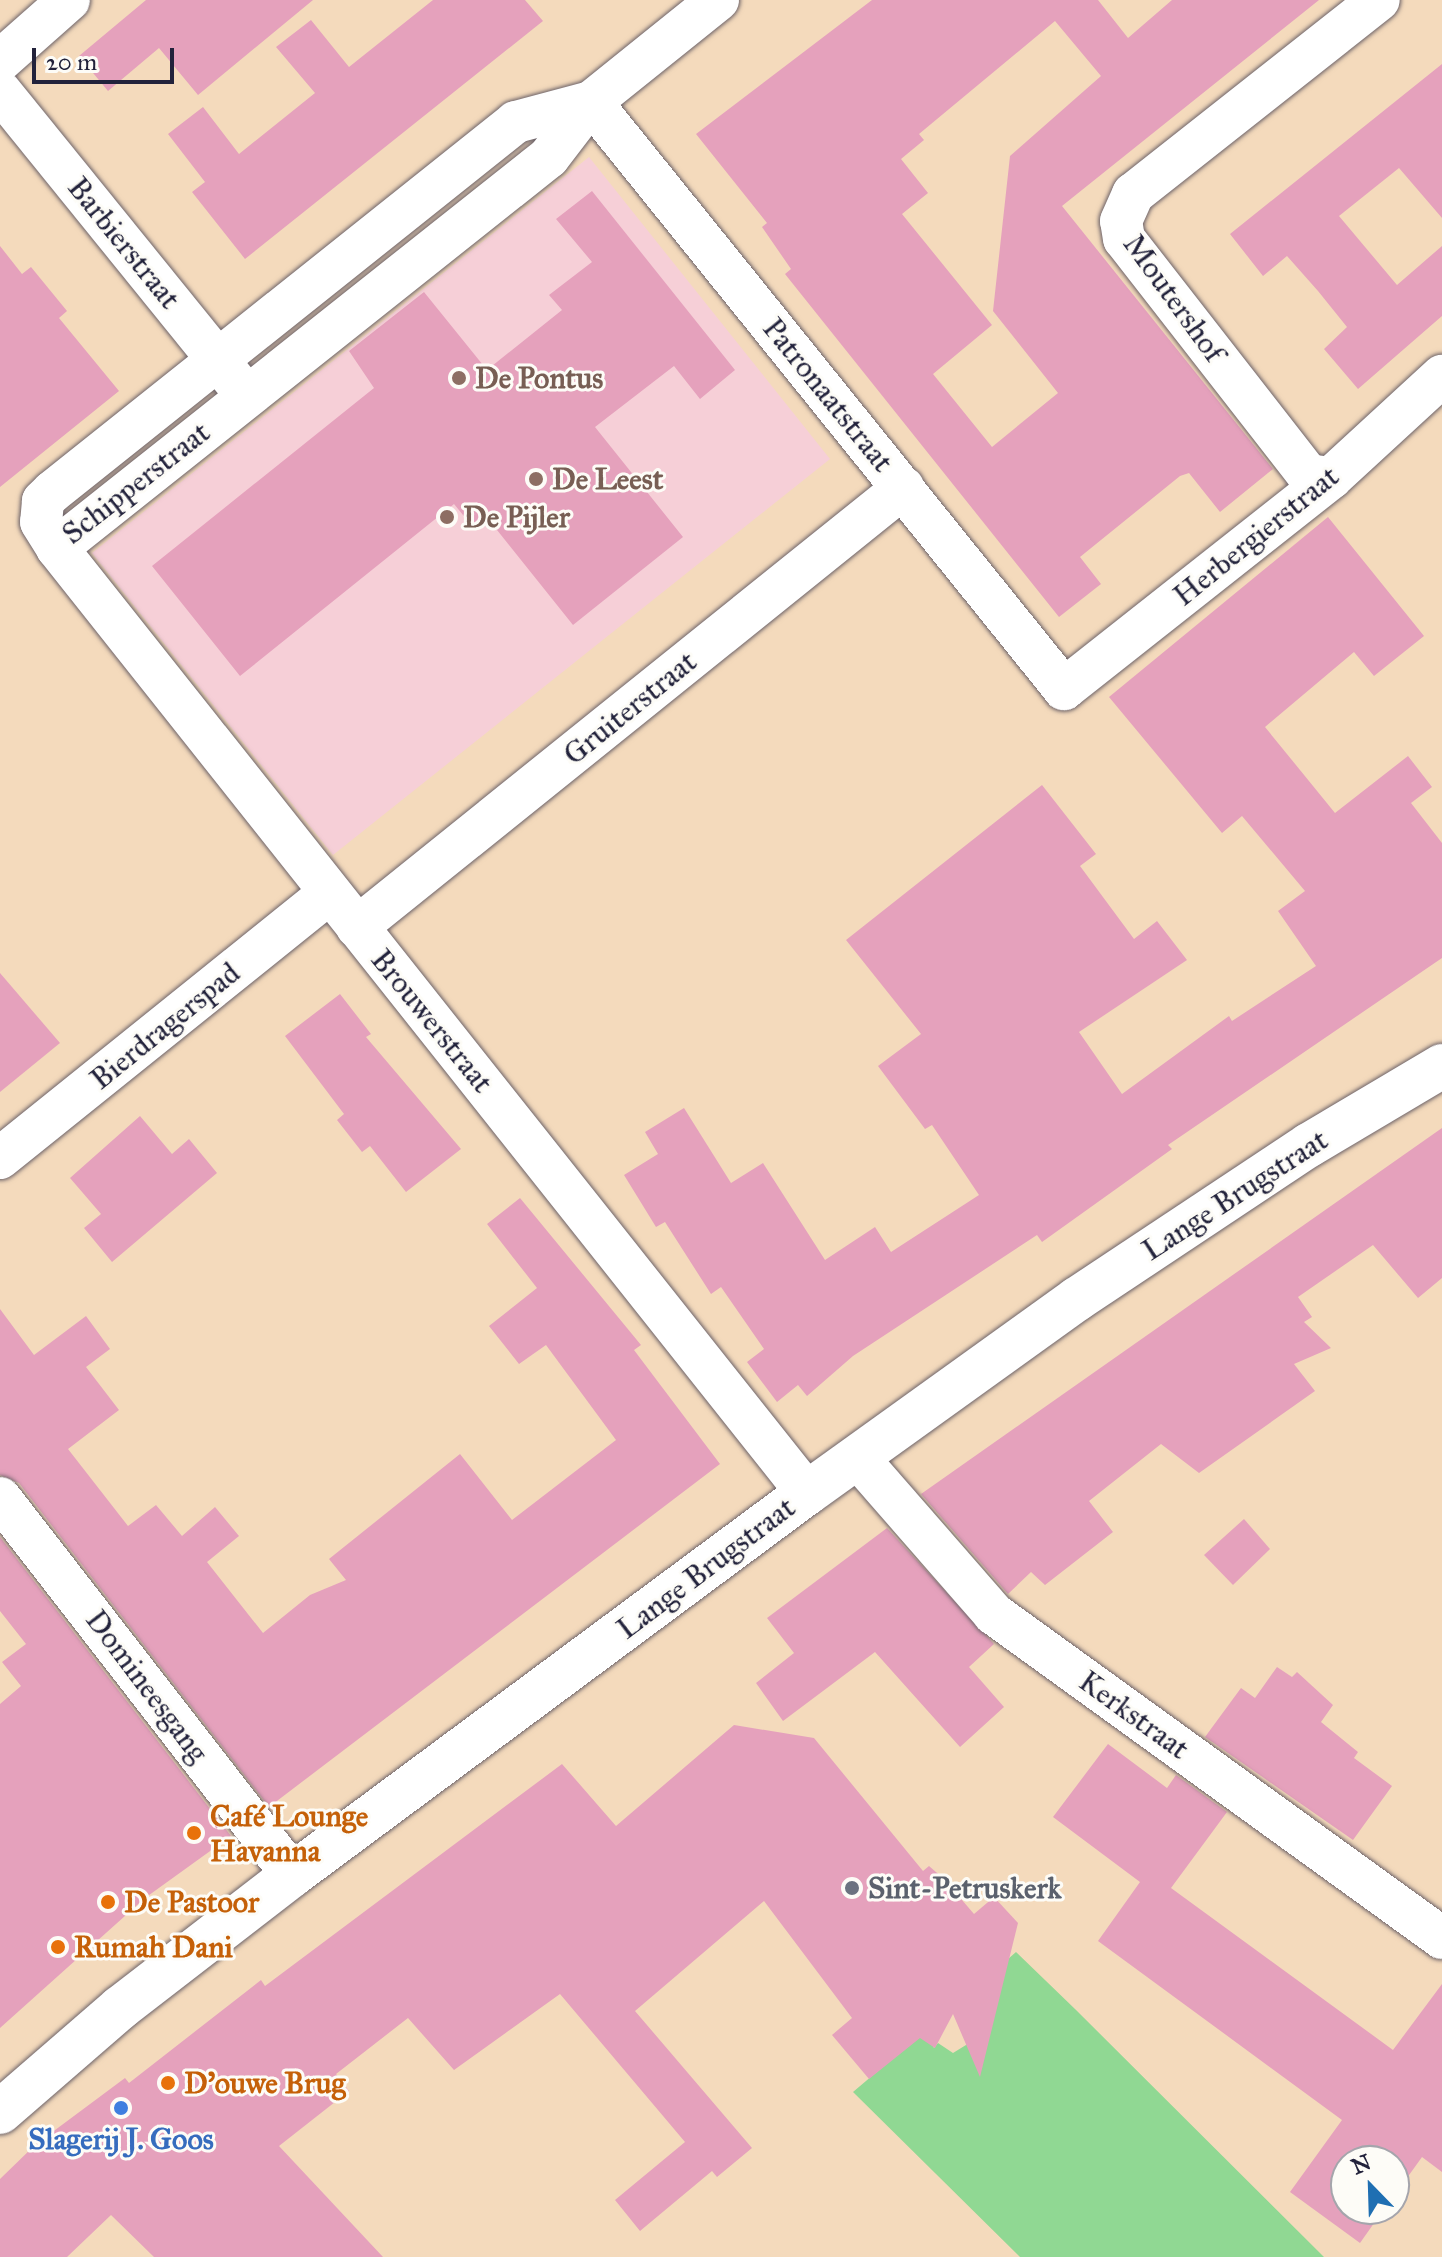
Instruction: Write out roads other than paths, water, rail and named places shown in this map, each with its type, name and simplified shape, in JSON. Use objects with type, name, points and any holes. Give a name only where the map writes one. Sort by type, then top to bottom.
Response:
[{"type":"street","points":[[0,61],[69,0]]},
{"type":"street","name":"Schipperstraat","points":[[591,102],[516,122],[43,501],[41,522],[57,548],[549,157],[591,102],[718,0]]},
{"type":"street","name":"Moutershof","points":[[1331,478],[1308,475],[1124,239],[1121,221],[1133,194],[1379,0]]},
{"type":"street","name":"Barbierstraat","points":[[0,91],[247,396]]},
{"type":"street","name":"Patronaatstraat","points":[[591,102],[1064,689]]},
{"type":"street","name":"Herbergierstraat","points":[[1064,689],[1331,478],[1442,376]]},
{"type":"street","name":"Gruiterstraat","points":[[357,927],[903,488]]},
{"type":"street","name":"Brouwerstraat","points":[[57,548],[807,1493]]},
{"type":"street","name":"Bierdragerspad","points":[[0,1158],[330,893]]},
{"type":"street","name":"Lange Brugstraat","points":[[0,2112],[120,2008],[292,1875],[807,1493],[1077,1299],[1309,1145],[1442,1066]]},
{"type":"street","name":"Kerkstraat","points":[[857,1457],[994,1614],[1442,1938]]},
{"type":"street","name":"Domineesgang","points":[[0,1498],[292,1875]]},
{"type":"place","name":"De Pontus","points":[[459,378]]},
{"type":"place","name":"De Leest","points":[[536,479]]},
{"type":"place","name":"De Pijler","points":[[447,517]]},
{"type":"place","name":"Café Lounge Havanna","points":[[194,1833]]},
{"type":"place","name":"Sint-Petruskerk","points":[[852,1888]]},
{"type":"place","name":"De Pastoor","points":[[108,1902]]},
{"type":"place","name":"Rumah Dani","points":[[58,1947]]},
{"type":"place","name":"D'ouwe Brug","points":[[168,2083]]},
{"type":"place","name":"Slagerij J. Goos","points":[[121,2108]]}]
